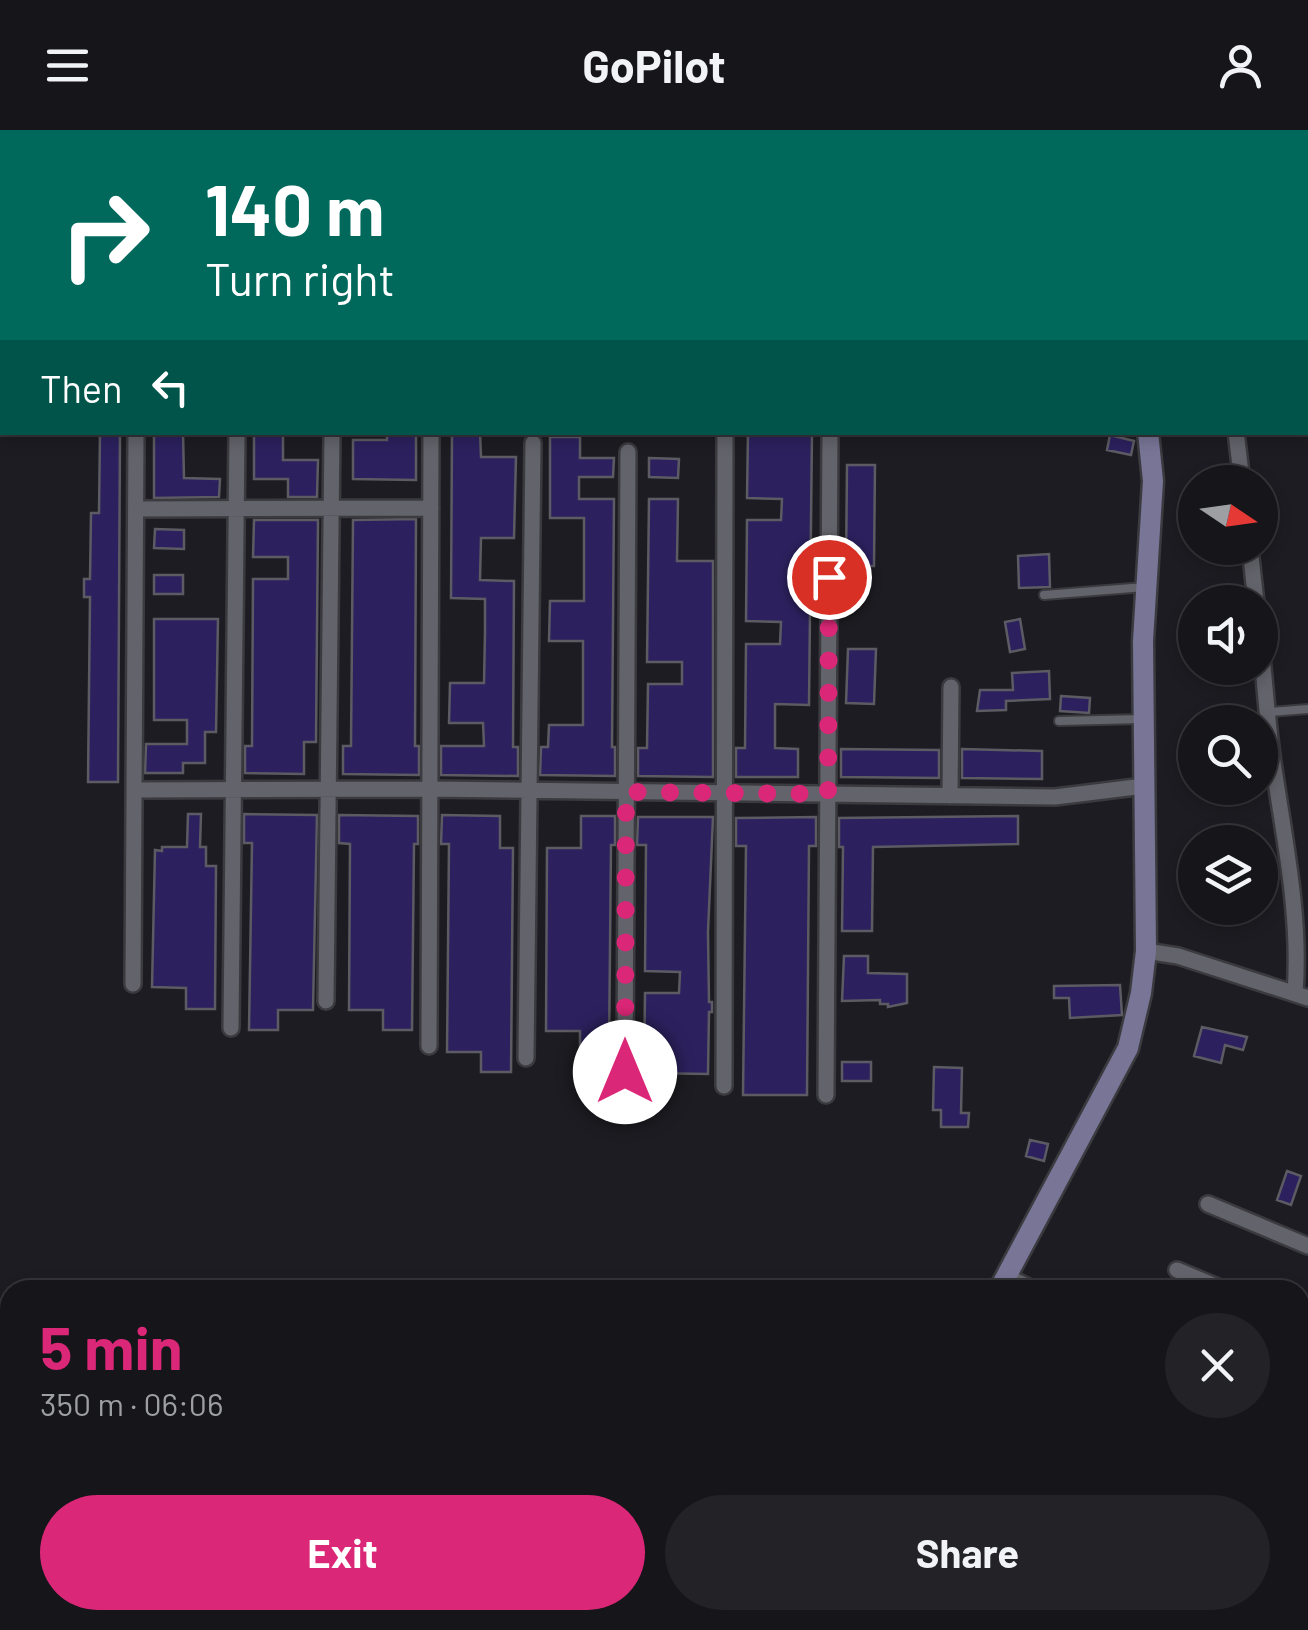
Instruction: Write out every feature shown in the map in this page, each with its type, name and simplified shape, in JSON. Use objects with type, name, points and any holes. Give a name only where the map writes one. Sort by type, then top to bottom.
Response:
[{"type":"main road","points":[[1004,1280],[1128,1048],[1141,993],[1146,951],[1145,587],[1152,481],[1148,435]]},
{"type":"street","points":[[133,984],[136,435]]},
{"type":"street","points":[[231,1028],[237,435]]},
{"type":"street","points":[[326,1000],[332,435]]},
{"type":"street","points":[[429,1046],[431,435]]},
{"type":"street","points":[[724,1086],[725,435]]},
{"type":"street","points":[[826,1095],[830,435]]},
{"type":"street","points":[[1236,435],[1240,465]]},
{"type":"street","points":[[526,1058],[533,443]]},
{"type":"street","points":[[625,1072],[628,452]]},
{"type":"street","points":[[136,509],[431,508]]},
{"type":"street","points":[[950,796],[951,687]]},
{"type":"street","points":[[134,790],[430,789],[1056,797],[1144,786]]},
{"type":"street","points":[[1146,951],[1178,956],[1302,995],[1278,786]]},
{"type":"street","points":[[1208,1204],[1308,1246]]},
{"type":"street","points":[[1176,1270],[1200,1280]]},
{"type":"lane","points":[[1044,594],[1145,587]]},
{"type":"lane","points":[[1278,711],[1308,709]]},
{"type":"lane","points":[[1059,721],[1144,719]]},
{"type":"building","points":[[100,435],[120,435],[118,782],[88,782],[90,597],[84,597],[84,579],[90,579],[91,513],[99,513]]},
{"type":"building","points":[[154,435],[183,435],[184,478],[220,479],[219,497],[154,498]]},
{"type":"building","points":[[254,435],[283,435],[283,460],[318,460],[317,497],[288,497],[288,479],[254,479]]},
{"type":"building","points":[[387,435],[416,435],[416,480],[353,479],[353,440],[387,440]]},
{"type":"building","points":[[452,435],[480,435],[481,457],[516,457],[514,538],[481,538],[480,580],[514,581],[513,747],[518,747],[518,776],[441,775],[441,746],[484,746],[483,723],[449,723],[450,683],[484,683],[485,599],[451,598]]},
{"type":"building","points":[[748,435],[812,435],[809,705],[775,704],[775,748],[798,749],[798,777],[736,777],[736,748],[745,748],[746,644],[780,644],[781,622],[746,621],[747,520],[781,520],[782,499],[747,498]]},
{"type":"building","points":[[1110,435],[1134,441],[1131,455],[1107,450]]},
{"type":"building","points":[[550,437],[580,437],[580,458],[614,458],[613,477],[579,477],[579,499],[614,499],[615,776],[540,775],[541,747],[548,747],[549,725],[583,725],[583,641],[549,641],[550,601],[584,601],[584,518],[550,518]]},
{"type":"building","points":[[649,458],[679,459],[678,478],[649,477]]},
{"type":"building","points":[[847,465],[875,465],[874,566],[846,566]]},
{"type":"building","points":[[649,499],[678,499],[677,561],[713,561],[713,777],[638,776],[638,748],[647,748],[648,684],[682,684],[682,662],[647,662]]},
{"type":"building","points":[[416,519],[415,746],[419,746],[419,775],[343,774],[343,746],[351,746],[353,520]]},
{"type":"building","points":[[254,520],[318,520],[316,742],[304,742],[304,774],[245,773],[245,746],[252,746],[253,579],[288,579],[288,557],[253,557]]},
{"type":"building","points":[[155,529],[184,530],[184,549],[154,548]]},
{"type":"building","points":[[1049,554],[1050,587],[1019,588],[1018,556]]},
{"type":"building","points":[[154,575],[183,575],[183,594],[154,594]]},
{"type":"building","points":[[154,619],[218,619],[216,732],[205,732],[205,763],[183,763],[183,773],[145,773],[146,744],[187,744],[187,720],[154,720]]},
{"type":"building","points":[[1020,619],[1025,649],[1010,652],[1005,622]]},
{"type":"building","points":[[848,649],[876,649],[874,704],[846,703]]},
{"type":"building","points":[[1049,671],[1050,699],[1006,701],[1006,710],[977,711],[980,690],[1013,690],[1012,673]]},
{"type":"building","points":[[1061,696],[1090,698],[1089,713],[1060,711]]},
{"type":"building","points":[[841,749],[939,750],[939,778],[841,777]]},
{"type":"building","points":[[962,749],[1042,751],[1042,779],[962,778]]},
{"type":"building","points":[[188,814],[201,814],[200,847],[206,847],[206,866],[216,866],[215,1009],[186,1009],[186,988],[152,987],[155,850],[187,847]]},
{"type":"building","points":[[244,814],[317,815],[313,1010],[278,1010],[278,1030],[249,1030],[252,843],[244,843]]},
{"type":"building","points":[[339,815],[418,816],[418,844],[414,844],[412,1030],[383,1030],[383,1010],[349,1010],[350,844],[339,843]]},
{"type":"building","points":[[442,815],[500,816],[500,848],[513,848],[511,1072],[481,1072],[481,1052],[447,1052],[449,844],[441,844]]},
{"type":"building","points":[[581,816],[615,816],[615,845],[611,845],[609,1053],[580,1053],[580,1031],[546,1031],[547,848],[581,848]]},
{"type":"building","points":[[1018,816],[1018,844],[873,847],[872,931],[842,931],[843,847],[839,847],[839,818]]},
{"type":"building","points":[[638,817],[713,817],[708,1074],[644,1073],[645,993],[679,993],[680,972],[645,971],[646,845],[637,845]]},
{"type":"building","points":[[816,817],[816,846],[809,846],[807,1095],[743,1095],[746,846],[736,846],[736,818]]},
{"type":"building","points":[[844,956],[868,956],[868,973],[907,974],[907,1003],[888,1007],[880,1004],[880,1000],[842,1001]]},
{"type":"building","points":[[1120,985],[1122,1015],[1070,1018],[1069,998],[1054,998],[1054,986]]},
{"type":"building","points":[[1202,1027],[1247,1037],[1243,1050],[1225,1045],[1221,1063],[1194,1056]]},
{"type":"building","points":[[842,1062],[871,1062],[871,1081],[842,1081]]},
{"type":"building","points":[[934,1067],[962,1068],[961,1113],[969,1113],[968,1127],[941,1127],[941,1110],[933,1110]]},
{"type":"building","points":[[1030,1140],[1048,1144],[1044,1161],[1026,1156]]},
{"type":"building","points":[[1287,1171],[1301,1176],[1291,1205],[1277,1200]]},
{"type":"route","points":[[625,1072],[626,792],[828,794],[829,577]]}]
